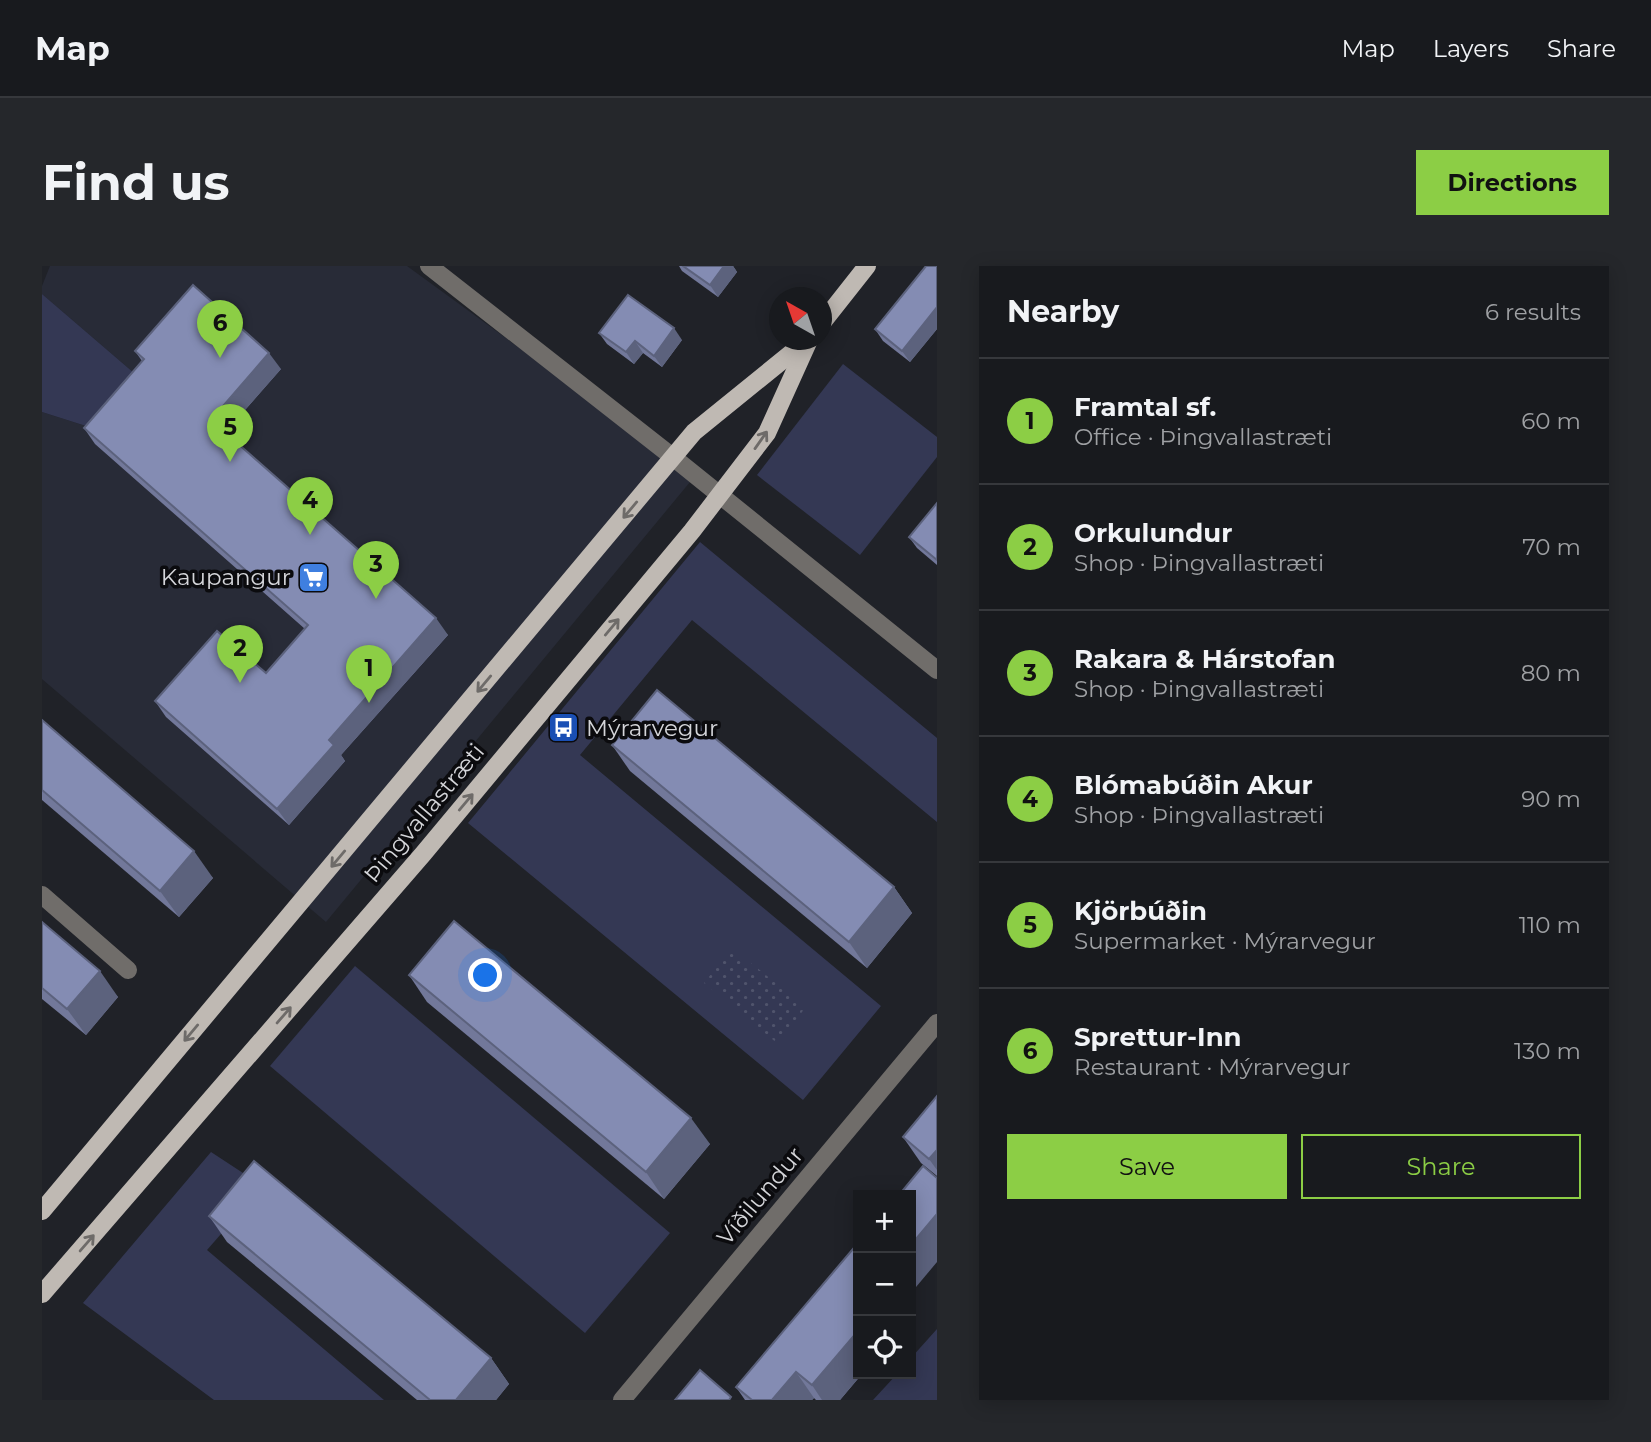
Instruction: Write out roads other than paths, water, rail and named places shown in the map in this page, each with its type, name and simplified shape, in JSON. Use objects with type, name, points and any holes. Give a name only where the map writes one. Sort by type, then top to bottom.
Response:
[{"type":"main road","points":[[832,309],[867,266]]},
{"type":"main road","name":"Þingvallastræti","points":[[42,1211],[694,432],[796,350]]},
{"type":"main road","name":"Þingvallastræti","points":[[42,1294],[423,854],[692,531],[767,433],[804,350]]},
{"type":"street","points":[[429,266],[720,494],[937,670]]},
{"type":"street","points":[[42,895],[128,970]]},
{"type":"street","name":"Víðilundur","points":[[621,1400],[937,1023]]},
{"type":"place","name":"Sprettur-Inn","points":[[220,358]]},
{"type":"place","name":"Kjörbúðin","points":[[230,462]]},
{"type":"place","name":"Blómabúðin Akur","points":[[310,535]]},
{"type":"place","name":"Kaupangur","points":[[314,577]]},
{"type":"place","name":"Rakara & Hárstofan","points":[[376,599]]},
{"type":"place","name":"Orkulundur","points":[[240,683]]},
{"type":"place","name":"Framtal sf.","points":[[369,703]]},
{"type":"place","name":"Mýrarvegur","points":[[563,728]]}]
